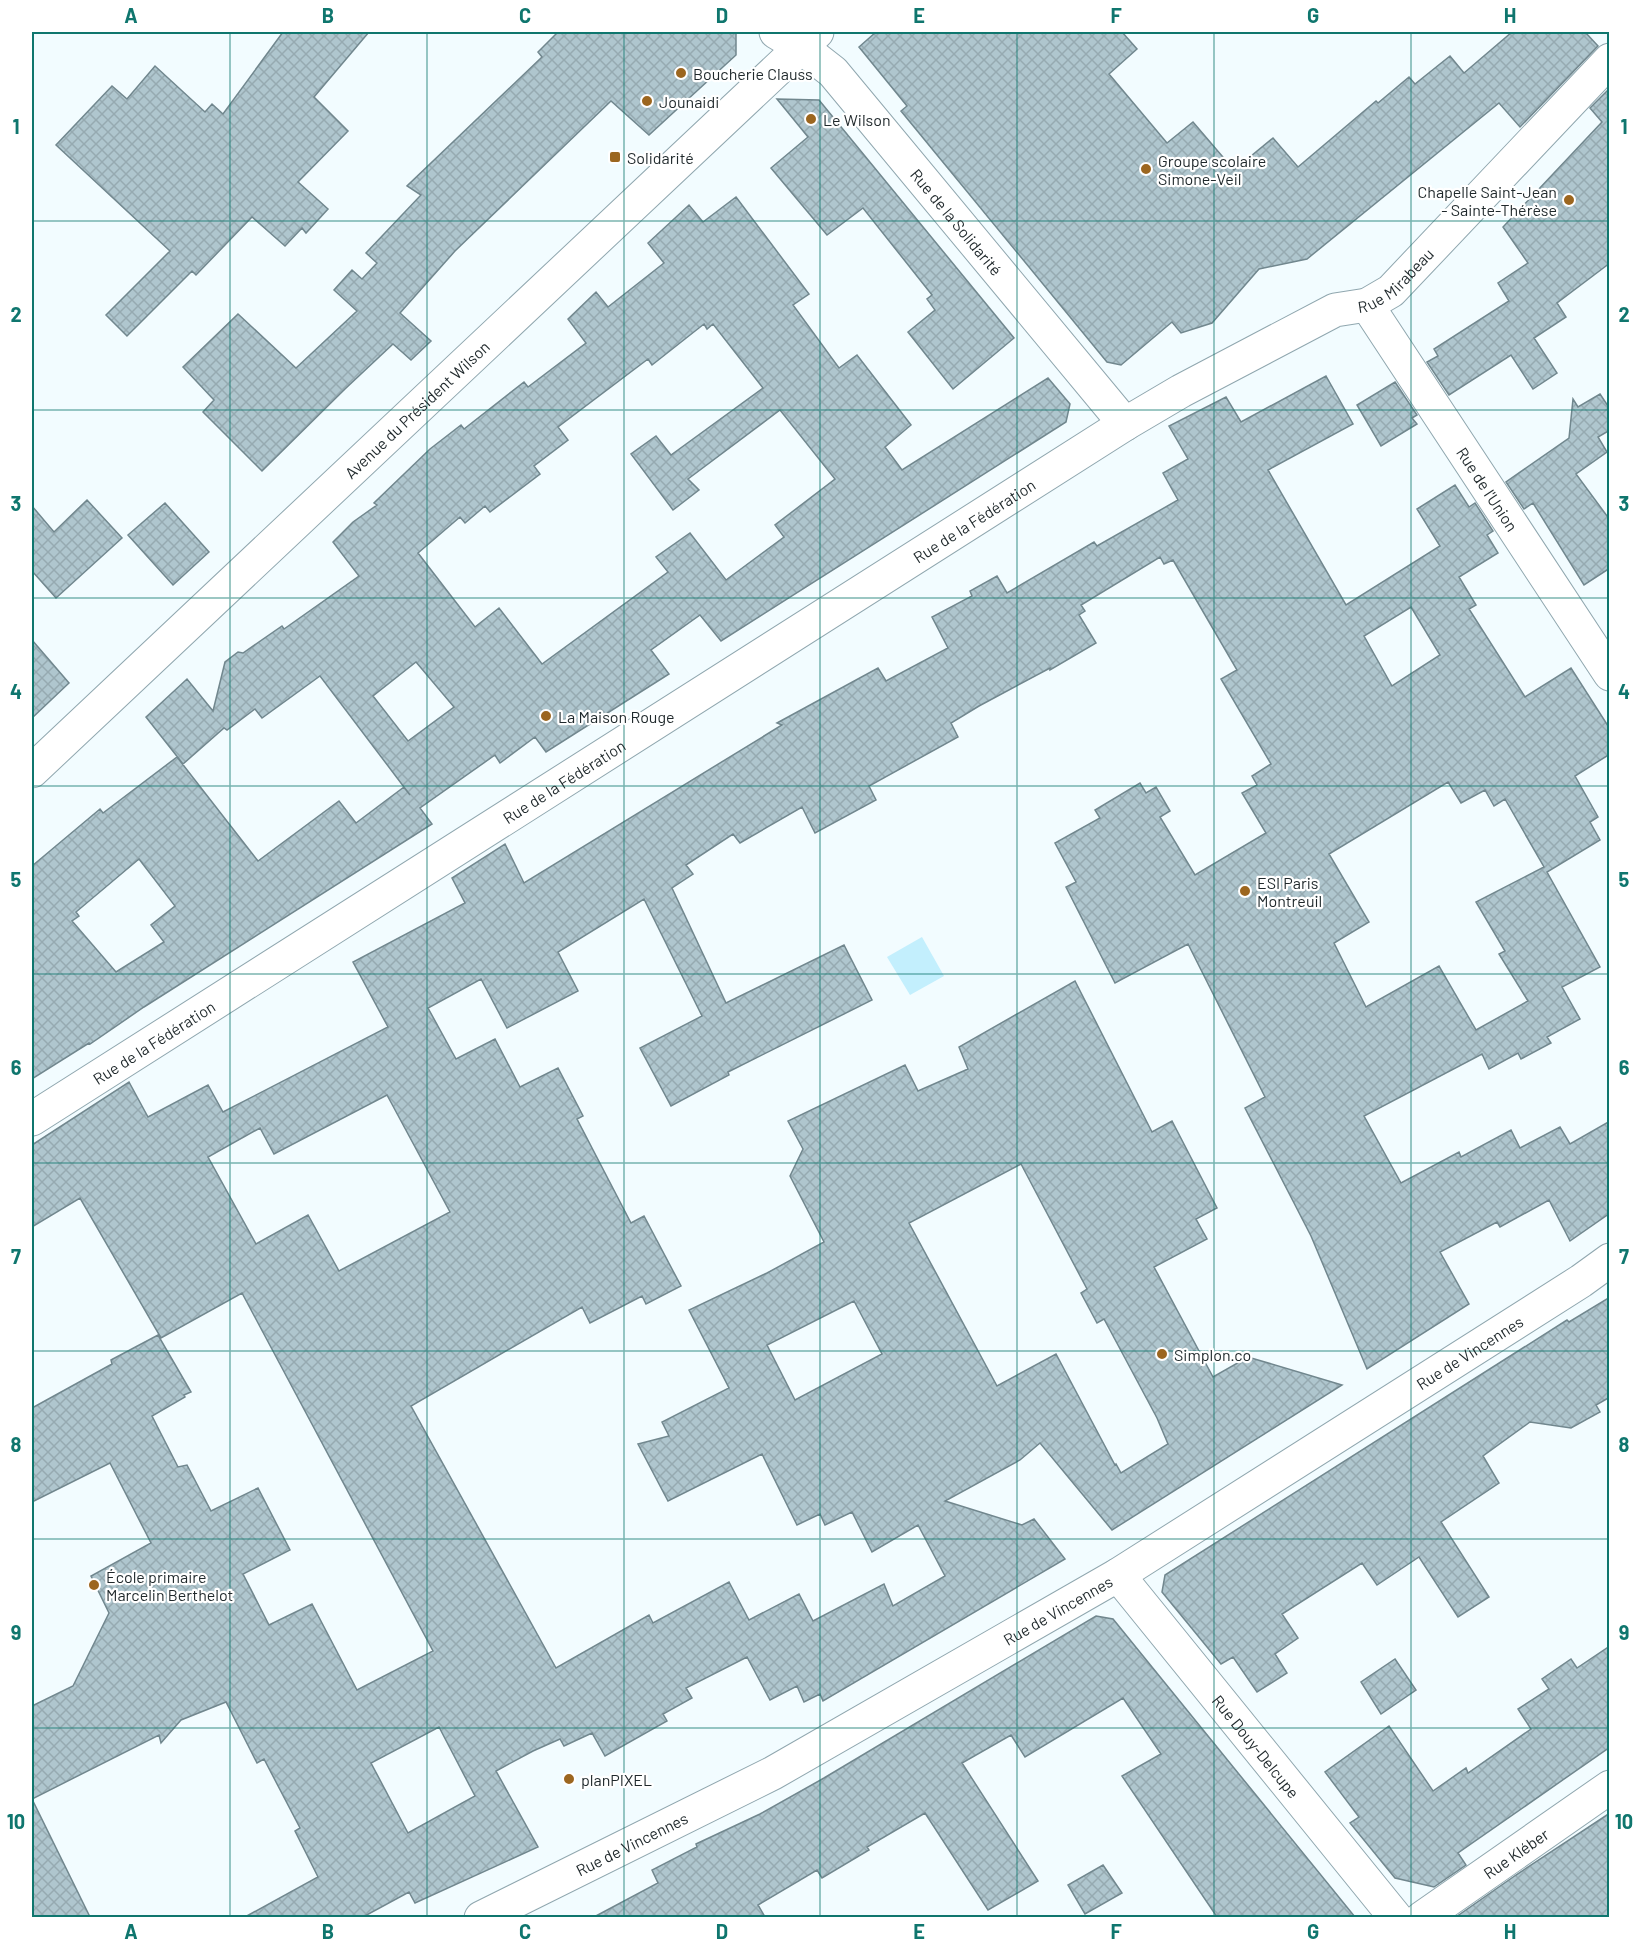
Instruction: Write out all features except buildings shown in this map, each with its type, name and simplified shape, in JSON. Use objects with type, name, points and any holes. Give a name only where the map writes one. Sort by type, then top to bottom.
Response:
[{"type":"street","name":"Rue de la Solidarité","points":[[798,37],[833,72],[1125,424]]},
{"type":"street","name":"Avenue du Président Wilson","points":[[32,771],[798,37]]},
{"type":"street","name":"Rue Mirabeau","points":[[1125,424],[1335,309],[1367,305],[1391,291],[1610,60]]},
{"type":"street","name":"Rue de l'Union","points":[[1367,305],[1610,675]]},
{"type":"street","name":"Rue de la Fédération","points":[[32,1119],[1125,424]]},
{"type":"street","name":"Rue de Vincennes","points":[[481,1917],[773,1773],[1118,1575],[1571,1288],[1610,1260]]},
{"type":"street","name":"Rue Douy-Delcupe","points":[[1118,1575],[1396,1917]]},
{"type":"street","name":"Rue Kléber","points":[[1422,1917],[1610,1787]]},
{"type":"shaded area","points":[[922,937],[944,976],[910,995],[887,957]]},
{"type":"place","name":"Boucherie Clauss","points":[[681,73]]},
{"type":"place","name":"Jounaidi","points":[[647,101]]},
{"type":"place","name":"Le Wilson","points":[[811,119]]},
{"type":"place","name":"Solidarité","points":[[615,157]]},
{"type":"place","name":"Groupe scolaire Simone-Veil","points":[[1146,169]]},
{"type":"place","name":"Chapelle Saint-Jean - Sainte-Thérèse","points":[[1569,200]]},
{"type":"place","name":"La Maison Rouge","points":[[546,716]]},
{"type":"place","name":"ESI Paris Montreuil","points":[[1245,891]]},
{"type":"place","name":"Simplon.co","points":[[1162,1354]]},
{"type":"place","name":"École primaire Marcelin Berthelot","points":[[94,1585]]},
{"type":"place","name":"planPIXEL","points":[[569,1779]]}]
